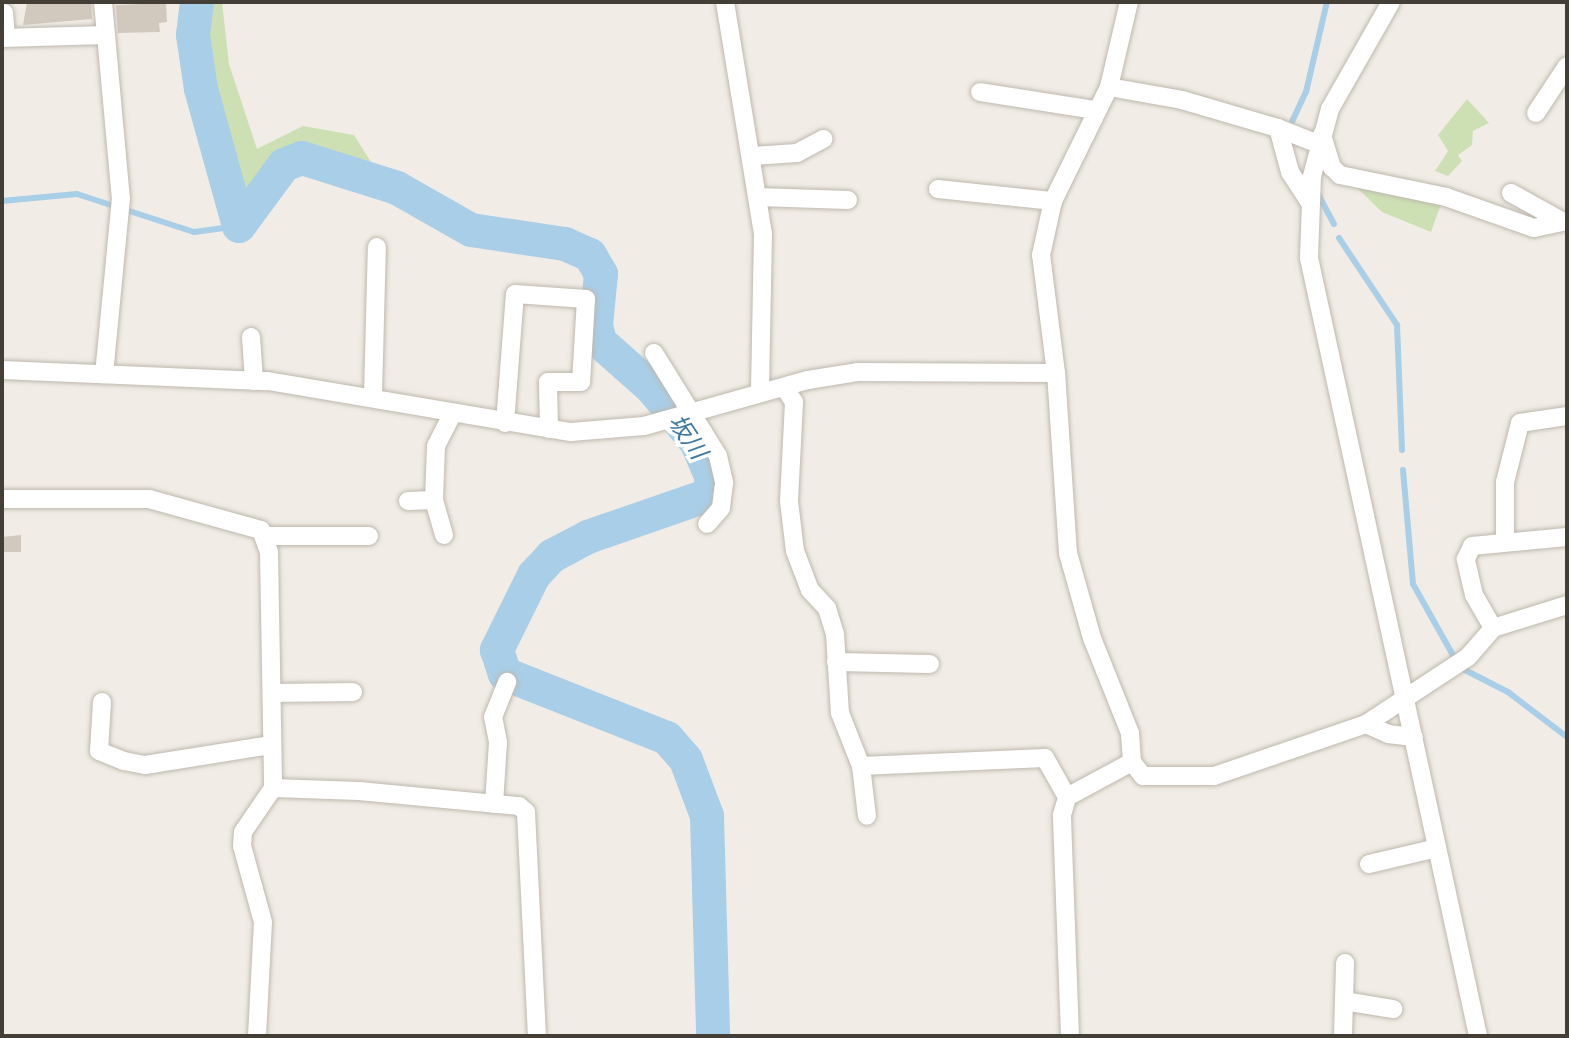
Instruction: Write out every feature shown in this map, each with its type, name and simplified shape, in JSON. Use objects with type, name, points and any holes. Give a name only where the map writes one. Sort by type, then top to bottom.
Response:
[{"type":"street","points":[[103,2],[121,198],[104,374]]},
{"type":"street","points":[[725,2],[753,156],[763,234],[760,393]]},
{"type":"street","points":[[1129,2],[1109,87],[1095,110],[1053,201],[1041,255],[1056,373],[1068,553],[1092,638],[1130,733],[1132,762],[1143,776],[1214,776],[1366,724],[1468,657],[1493,628],[1567,605]]},
{"type":"street","points":[[1391,2],[1330,109],[1320,139],[1309,201],[1309,258],[1478,1036]]},
{"type":"street","points":[[4,13],[4,38],[106,35]]},
{"type":"street","points":[[1536,113],[1567,66]]},
{"type":"street","points":[[1109,87],[1182,100],[1320,139]]},
{"type":"street","points":[[980,92],[1095,110]]},
{"type":"street","points":[[1278,128],[1290,172],[1309,201]]},
{"type":"street","points":[[753,156],[797,153],[823,139]]},
{"type":"street","points":[[1320,139],[1332,167],[1340,175],[1434,194],[1534,228],[1564,221]]},
{"type":"street","points":[[938,189],[1053,201]]},
{"type":"street","points":[[1511,193],[1564,221]]},
{"type":"street","points":[[758,197],[848,200]]},
{"type":"street","points":[[1516,222],[1530,204]]},
{"type":"street","points":[[373,395],[377,247]]},
{"type":"street","points":[[505,423],[515,294],[586,299],[581,382],[548,382],[549,429]]},
{"type":"street","points":[[251,337],[254,381]]},
{"type":"street","points":[[654,353],[679,389],[684,414],[718,456],[724,483],[721,508],[707,524]]},
{"type":"street","points":[[2,370],[254,381],[373,395],[451,416],[549,429],[608,431],[662,421],[760,393],[858,372],[1056,373]]},
{"type":"street","points":[[784,387],[794,402],[789,501],[795,551],[810,590],[827,608],[840,713],[861,766],[867,816]]},
{"type":"street","points":[[444,535],[434,500],[436,446],[451,416]]},
{"type":"street","points":[[1505,542],[1505,482],[1520,423],[1567,416]]},
{"type":"street","points":[[2,499],[149,499],[261,530],[268,536],[369,536]]},
{"type":"street","points":[[408,501],[434,500]]},
{"type":"street","points":[[257,1036],[263,922],[242,846],[243,832],[273,788],[271,745],[275,693],[267,625],[268,536]]},
{"type":"street","points":[[1493,628],[1474,595],[1466,559],[1472,546],[1567,537]]},
{"type":"street","points":[[836,662],[930,664]]},
{"type":"street","points":[[494,804],[498,742],[493,717],[507,682]]},
{"type":"street","points":[[275,693],[353,692]]},
{"type":"street","points":[[102,702],[99,751],[124,761],[145,765],[271,745]]},
{"type":"street","points":[[1366,724],[1388,734],[1414,737]]},
{"type":"street","points":[[861,766],[1045,758],[1067,797],[1061,834],[1070,1036]]},
{"type":"street","points":[[1067,797],[1132,762]]},
{"type":"street","points":[[273,788],[519,806],[526,812],[537,1036]]},
{"type":"street","points":[[1369,864],[1437,848]]},
{"type":"street","points":[[1343,1036],[1345,963]]},
{"type":"street","points":[[1344,1001],[1393,1009]]},
{"type":"green space","points":[[209,2],[222,2],[229,64],[257,149],[303,126],[354,135],[376,170],[317,154],[289,152],[244,208],[209,84],[204,20]]},
{"type":"green space","points":[[1467,99],[1489,123],[1473,131],[1472,145],[1458,155],[1462,161],[1448,176],[1435,171],[1448,151],[1438,135]]},
{"type":"green space","points":[[1353,184],[1442,201],[1431,232],[1382,212]]},
{"type":"building","points":[[27,2],[91,2],[92,19],[23,25]]},
{"type":"building","points":[[166,3],[167,22],[159,23],[160,32],[118,33],[116,5]]},
{"type":"building","points":[[21,535],[21,552],[2,552],[2,537]]},
{"type":"waterway","name":"坂川","points":[[197,2],[193,35],[201,89],[239,226],[284,165],[302,158],[397,188],[471,230],[565,244],[590,255],[601,274],[596,325],[600,342],[652,388],[697,443],[712,479],[709,495],[588,537],[552,556],[534,575],[497,650],[505,674],[667,738],[686,760],[707,816],[713,1036]]},
{"type":"waterway","points":[[1290,126],[1306,92],[1327,2]]},
{"type":"waterway","points":[[2,201],[77,194],[194,232],[239,226]]},
{"type":"waterway","points":[[1318,194],[1334,224]]},
{"type":"waterway","points":[[1339,238],[1397,325],[1402,450]]},
{"type":"waterway","points":[[1403,470],[1413,584],[1454,657]]},
{"type":"waterway","points":[[1463,669],[1508,692],[1567,737]]}]
